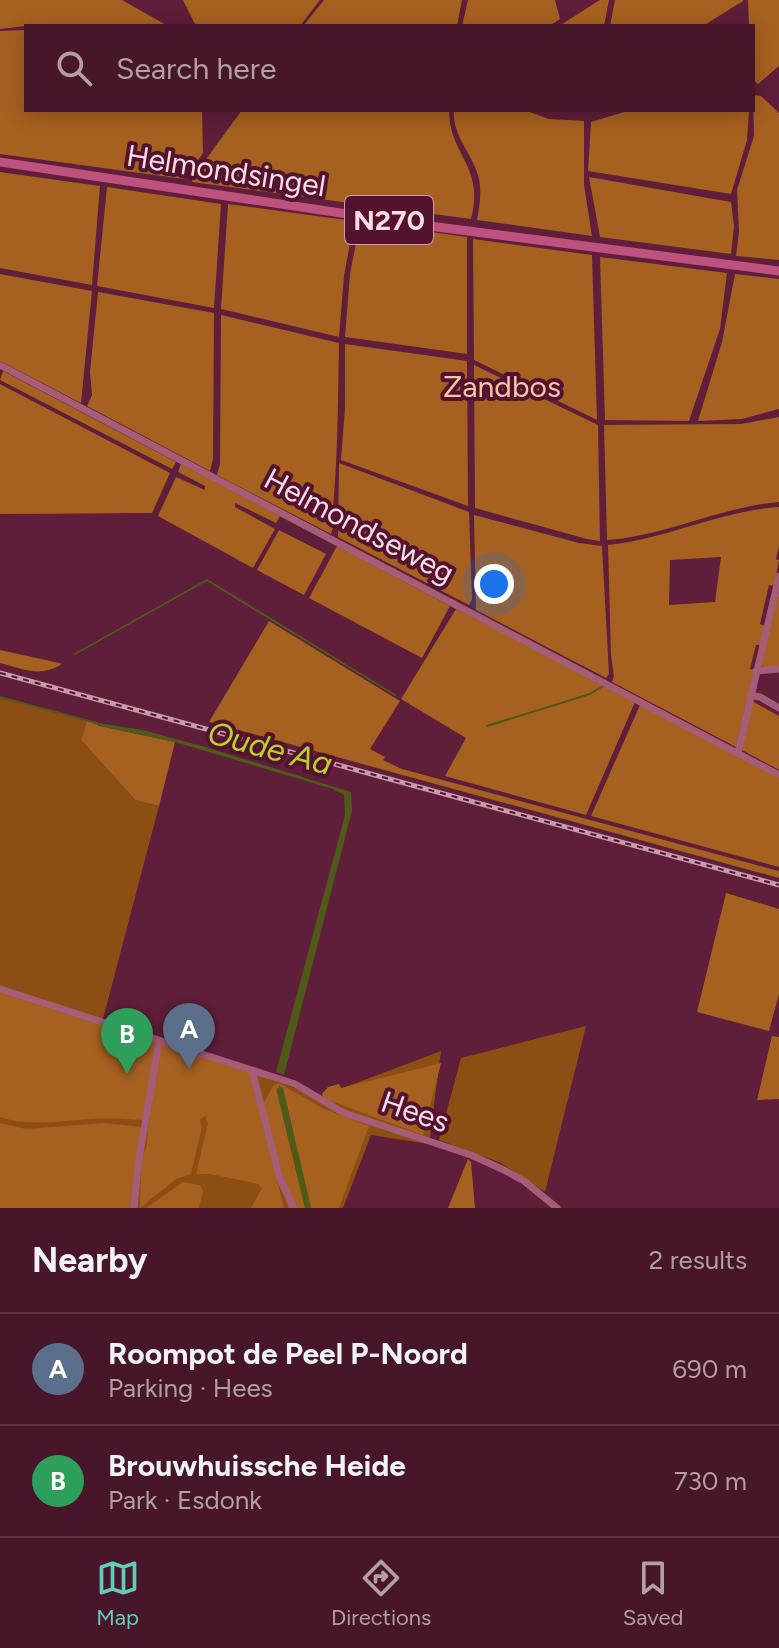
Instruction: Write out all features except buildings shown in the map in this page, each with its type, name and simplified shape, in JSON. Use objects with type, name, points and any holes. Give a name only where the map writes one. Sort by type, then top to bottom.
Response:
[{"type":"main road","name":"Helmondsingel","points":[[0,162],[429,226],[779,271]]},
{"type":"street","name":"Helmondseweg","points":[[0,365],[779,775]]},
{"type":"street","points":[[738,753],[779,576]]},
{"type":"street","points":[[756,671],[779,669]]},
{"type":"street","points":[[750,695],[779,708]]},
{"type":"street","name":"Hees","points":[[0,989],[295,1084],[344,1113],[471,1155],[524,1181],[557,1208]]},
{"type":"street","points":[[134,1208],[138,1165],[159,1041]]},
{"type":"street","points":[[252,1070],[280,1179],[294,1208]]},
{"type":"shaded area","points":[[0,698],[87,720],[81,740],[135,800],[159,806],[103,1019],[319,1097],[441,1051],[429,1144],[371,1135],[343,1208],[0,1208]]},
{"type":"shaded area","points":[[98,723],[143,730],[351,792],[352,811],[284,1075],[276,1072],[345,815],[344,795],[333,789],[175,742],[100,726]]},
{"type":"shaded area","points":[[586,1026],[545,1192],[501,1163],[439,1140],[461,1058]]},
{"type":"shaded area","points":[[279,1086],[283,1088],[311,1208],[305,1208],[277,1092]]},
{"type":"green space","points":[[0,0],[122,0],[164,24],[24,24],[0,29]]},
{"type":"green space","points":[[183,0],[320,0],[302,24],[195,24]]},
{"type":"green space","points":[[324,0],[462,0],[457,24],[305,24]]},
{"type":"green space","points":[[468,0],[555,0],[560,19],[552,24],[462,24]]},
{"type":"green space","points":[[600,0],[609,0],[604,24],[562,24]]},
{"type":"green space","points":[[615,0],[743,0],[706,24],[610,24]]},
{"type":"green space","points":[[748,0],[779,0],[779,66],[758,84],[755,82],[755,24],[749,24]]},
{"type":"green space","points":[[24,30],[24,112],[202,112],[203,153],[184,179],[0,154],[0,31]]},
{"type":"green space","points":[[755,95],[761,96],[779,113],[779,260],[736,256],[739,232],[737,190],[754,136]]},
{"type":"green space","points":[[241,112],[449,112],[454,139],[470,173],[474,201],[471,219],[192,182]]},
{"type":"green space","points":[[454,112],[530,112],[549,119],[584,121],[584,185],[592,236],[477,220],[479,181]]},
{"type":"green space","points":[[624,112],[749,112],[747,140],[731,194],[588,171],[591,122]]},
{"type":"green space","points":[[0,172],[100,186],[92,285],[0,268]]},
{"type":"green space","points":[[589,177],[731,202],[734,226],[731,254],[600,237]]},
{"type":"green space","points":[[107,187],[221,204],[214,308],[97,286]]},
{"type":"green space","points":[[228,204],[354,221],[344,276],[339,337],[221,309]]},
{"type":"green space","points":[[360,222],[467,237],[467,354],[345,337],[350,274]]},
{"type":"green space","points":[[473,239],[592,255],[597,420],[474,360]]},
{"type":"green space","points":[[600,257],[727,273],[720,329],[689,421],[605,420]]},
{"type":"green space","points":[[0,274],[92,291],[81,403],[0,361]]},
{"type":"green space","points":[[735,274],[779,279],[779,409],[742,419],[698,421],[722,342]]},
{"type":"green space","points":[[98,292],[214,313],[213,459],[210,471],[87,406],[92,395],[90,372]]},
{"type":"green space","points":[[221,315],[339,343],[331,534],[217,475],[220,464]]},
{"type":"green space","points":[[345,344],[467,361],[468,506],[341,460]]},
{"type":"green space","name":"Zandbos","points":[[474,365],[598,425],[600,541],[475,508]]},
{"type":"green space","points":[[3,371],[176,462],[172,469],[0,380]]},
{"type":"green space","points":[[0,384],[170,473],[152,513],[0,514]]},
{"type":"green space","points":[[779,417],[779,502],[736,509],[650,533],[607,540],[604,425],[741,424]]},
{"type":"green space","points":[[339,463],[469,512],[472,599],[469,605],[338,537]]},
{"type":"green space","points":[[181,464],[280,516],[276,523],[235,503],[235,507],[275,529],[253,568],[158,516],[176,477],[205,490],[205,486],[178,472]]},
{"type":"green space","points":[[779,507],[776,559],[779,560],[774,586],[769,585],[760,624],[765,626],[750,669],[754,670],[736,747],[612,682],[608,545]],"holes":[[[721,557],[715,602],[669,605],[670,560]]]},
{"type":"green space","points":[[474,515],[579,543],[602,546],[609,674],[606,678],[476,610]]},
{"type":"green space","points":[[279,530],[326,554],[304,595],[257,570]]},
{"type":"green space","points":[[337,546],[450,606],[422,658],[309,598]]},
{"type":"green space","points":[[779,591],[779,667],[766,668],[761,666]]},
{"type":"green space","points":[[456,609],[635,702],[586,815],[445,776],[466,738],[401,699]]},
{"type":"green space","points":[[269,621],[400,701],[370,749],[385,757],[383,760],[402,769],[779,871],[779,878],[209,722]]},
{"type":"green space","points":[[0,650],[62,664],[46,671],[24,670],[0,663]]},
{"type":"green space","points":[[752,701],[779,716],[779,770],[742,750]]},
{"type":"green space","points":[[640,705],[779,778],[779,867],[591,816]]},
{"type":"green space","points":[[87,720],[100,726],[175,742],[159,806],[135,800],[81,740]]},
{"type":"green space","points":[[726,893],[779,909],[779,994],[769,1031],[697,1012]]},
{"type":"green space","points":[[0,993],[154,1042],[143,1120],[33,1123],[0,1117]]},
{"type":"green space","points":[[772,1036],[779,1037],[779,1099],[757,1100]]},
{"type":"green space","points":[[161,1044],[247,1070],[251,1074],[284,1208],[251,1208],[262,1188],[258,1184],[196,1174],[208,1123],[205,1116],[200,1120],[202,1127],[191,1174],[176,1179],[140,1208],[141,1161],[146,1147]]},
{"type":"green space","points":[[441,1063],[423,1135],[323,1098],[322,1094],[328,1087],[339,1084],[341,1088]]},
{"type":"green space","points":[[279,1083],[322,1108],[369,1126],[339,1208],[311,1208],[283,1089],[276,1088],[305,1208],[288,1208],[262,1106],[273,1086]]},
{"type":"green space","points":[[0,1123],[26,1129],[104,1123],[142,1127],[131,1208],[0,1208]]},
{"type":"green space","points":[[468,1159],[471,1162],[475,1208],[448,1208]]},
{"type":"green space","points":[[183,1182],[200,1185],[203,1191],[199,1208],[146,1208]]},
{"type":"waterway","points":[[75,654],[207,580],[395,695]]},
{"type":"waterway","points":[[487,726],[590,694],[603,686]]},
{"type":"waterway","name":"Oude Aa","points":[[0,697],[100,724]]},
{"type":"railway","points":[[0,673],[779,885]]},
{"type":"place","name":"Roompot de Peel P-Noord","points":[[189,1069]]},
{"type":"place","name":"Brouwhuissche Heide","points":[[127,1074]]}]
